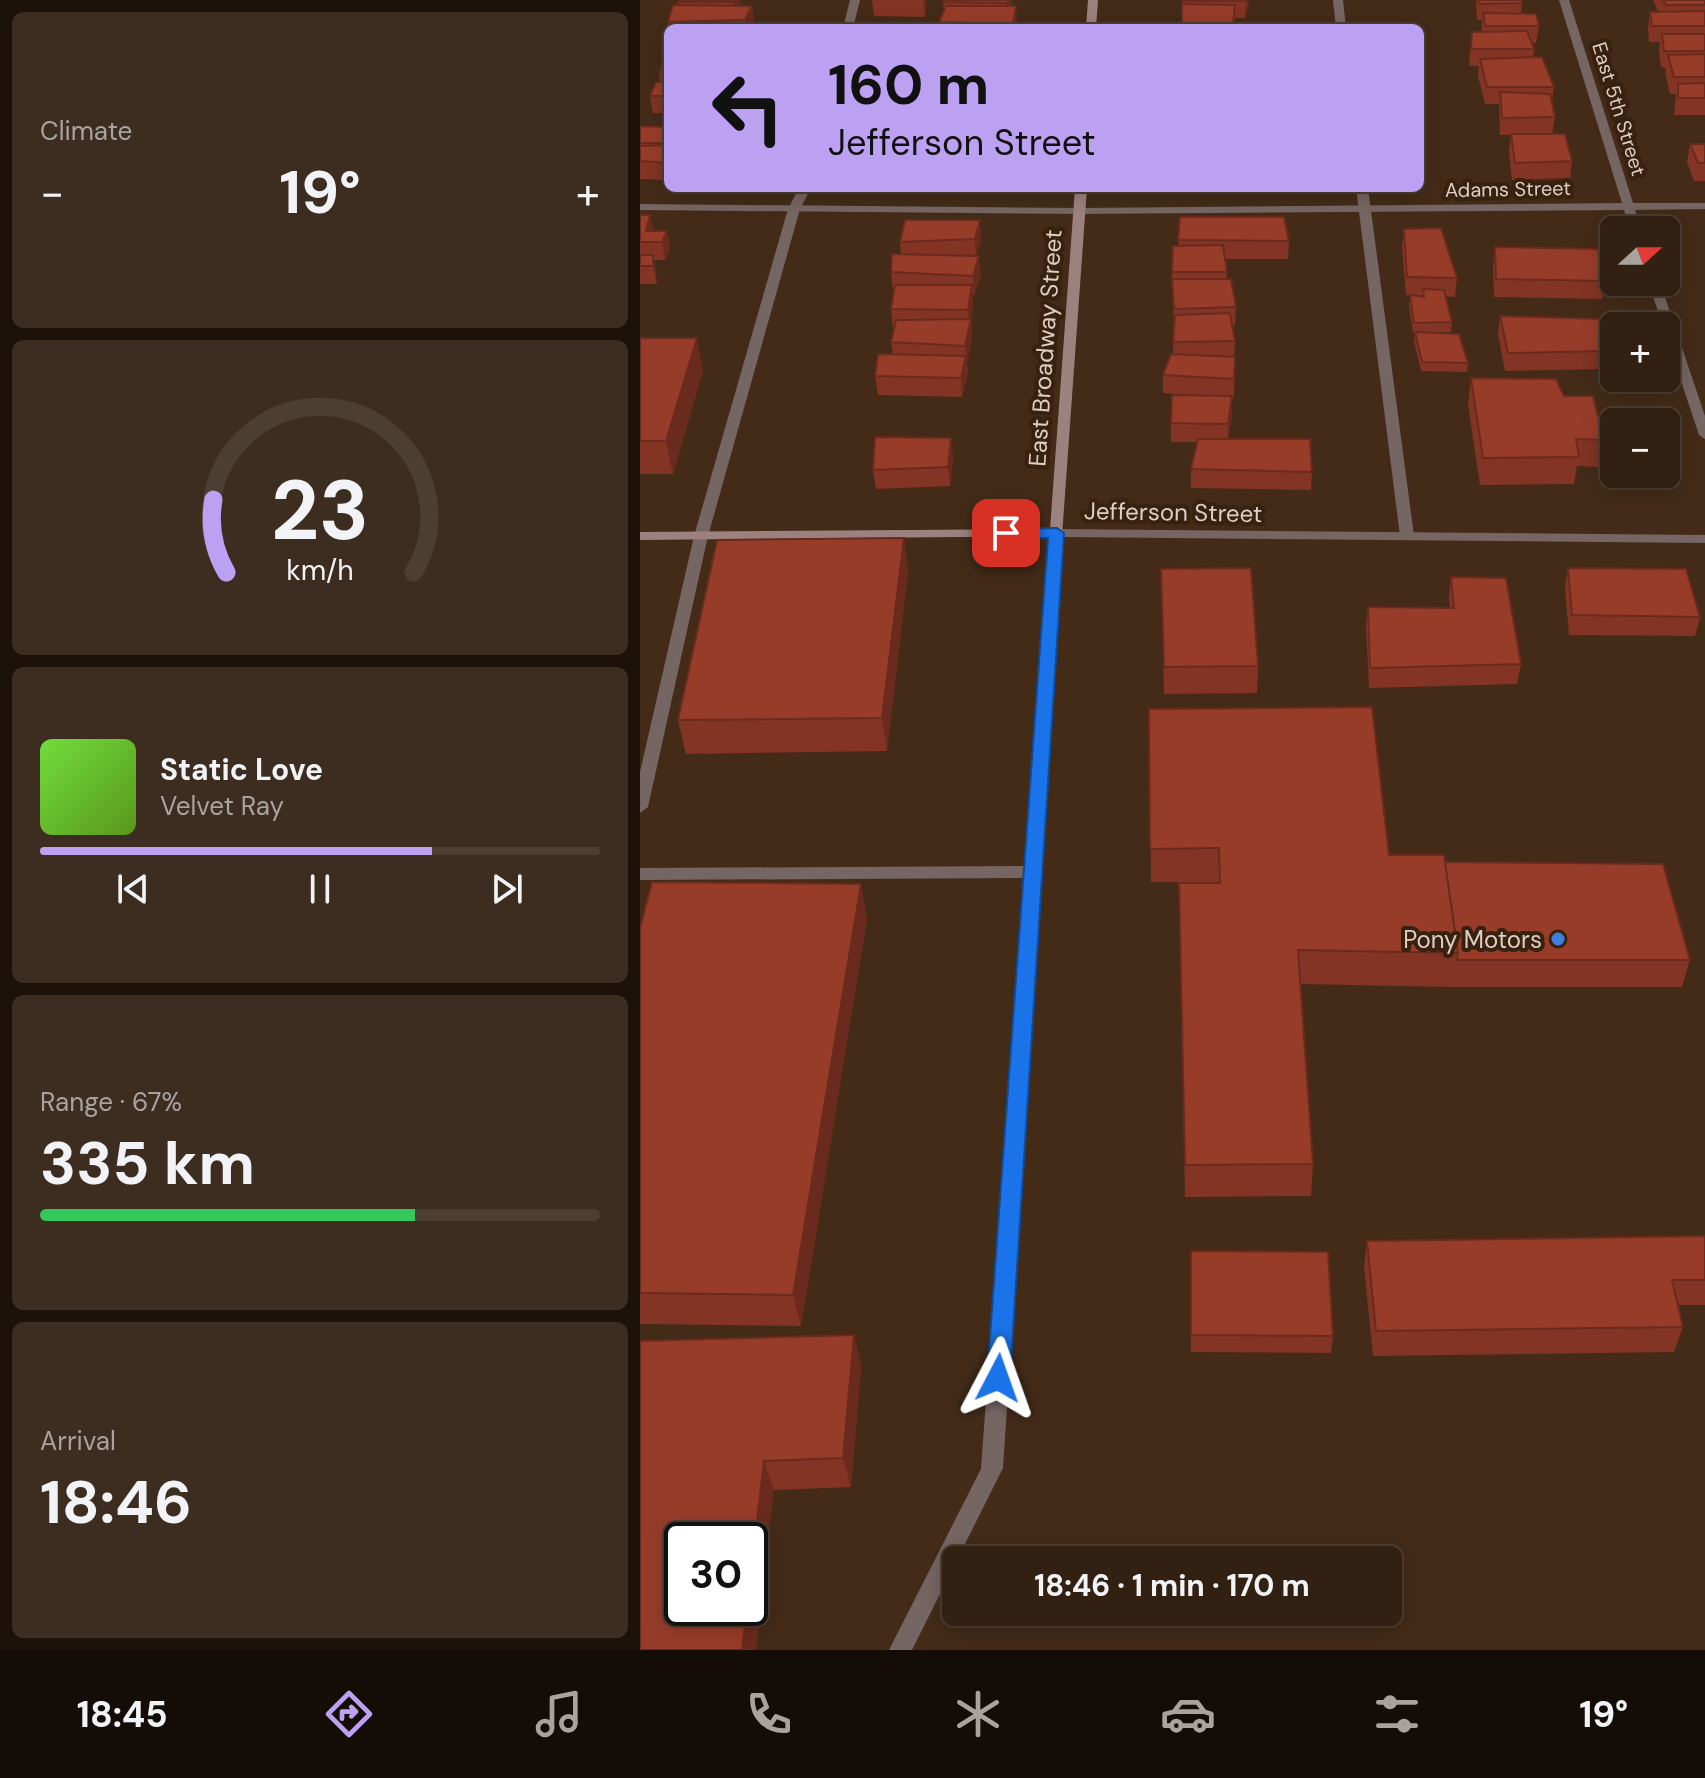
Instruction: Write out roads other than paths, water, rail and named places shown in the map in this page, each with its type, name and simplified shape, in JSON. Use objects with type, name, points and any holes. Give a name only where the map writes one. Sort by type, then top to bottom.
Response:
[{"type":"street","points":[[849,24],[855,0]]},
{"type":"street","points":[[1091,24],[1093,0]]},
{"type":"street","points":[[1338,0],[1341,24]]},
{"type":"street","name":"East 5th Street","points":[[1564,0],[1632,216]]},
{"type":"street","points":[[640,807],[701,536],[794,209],[803,192]]},
{"type":"street","name":"East Broadway Street","points":[[900,1650],[992,1468],[1081,192]]},
{"type":"street","points":[[1363,192],[1407,536]]},
{"type":"street","name":"Adams Street","points":[[640,207],[1079,211],[1705,206]]},
{"type":"street","points":[[1659,296],[1705,435]]},
{"type":"street","name":"Jefferson Street","points":[[640,536],[1057,533],[1705,539]]},
{"type":"street","points":[[640,874],[1033,872]]},
{"type":"place","name":"Pony Motors","points":[[1558,939]]}]
